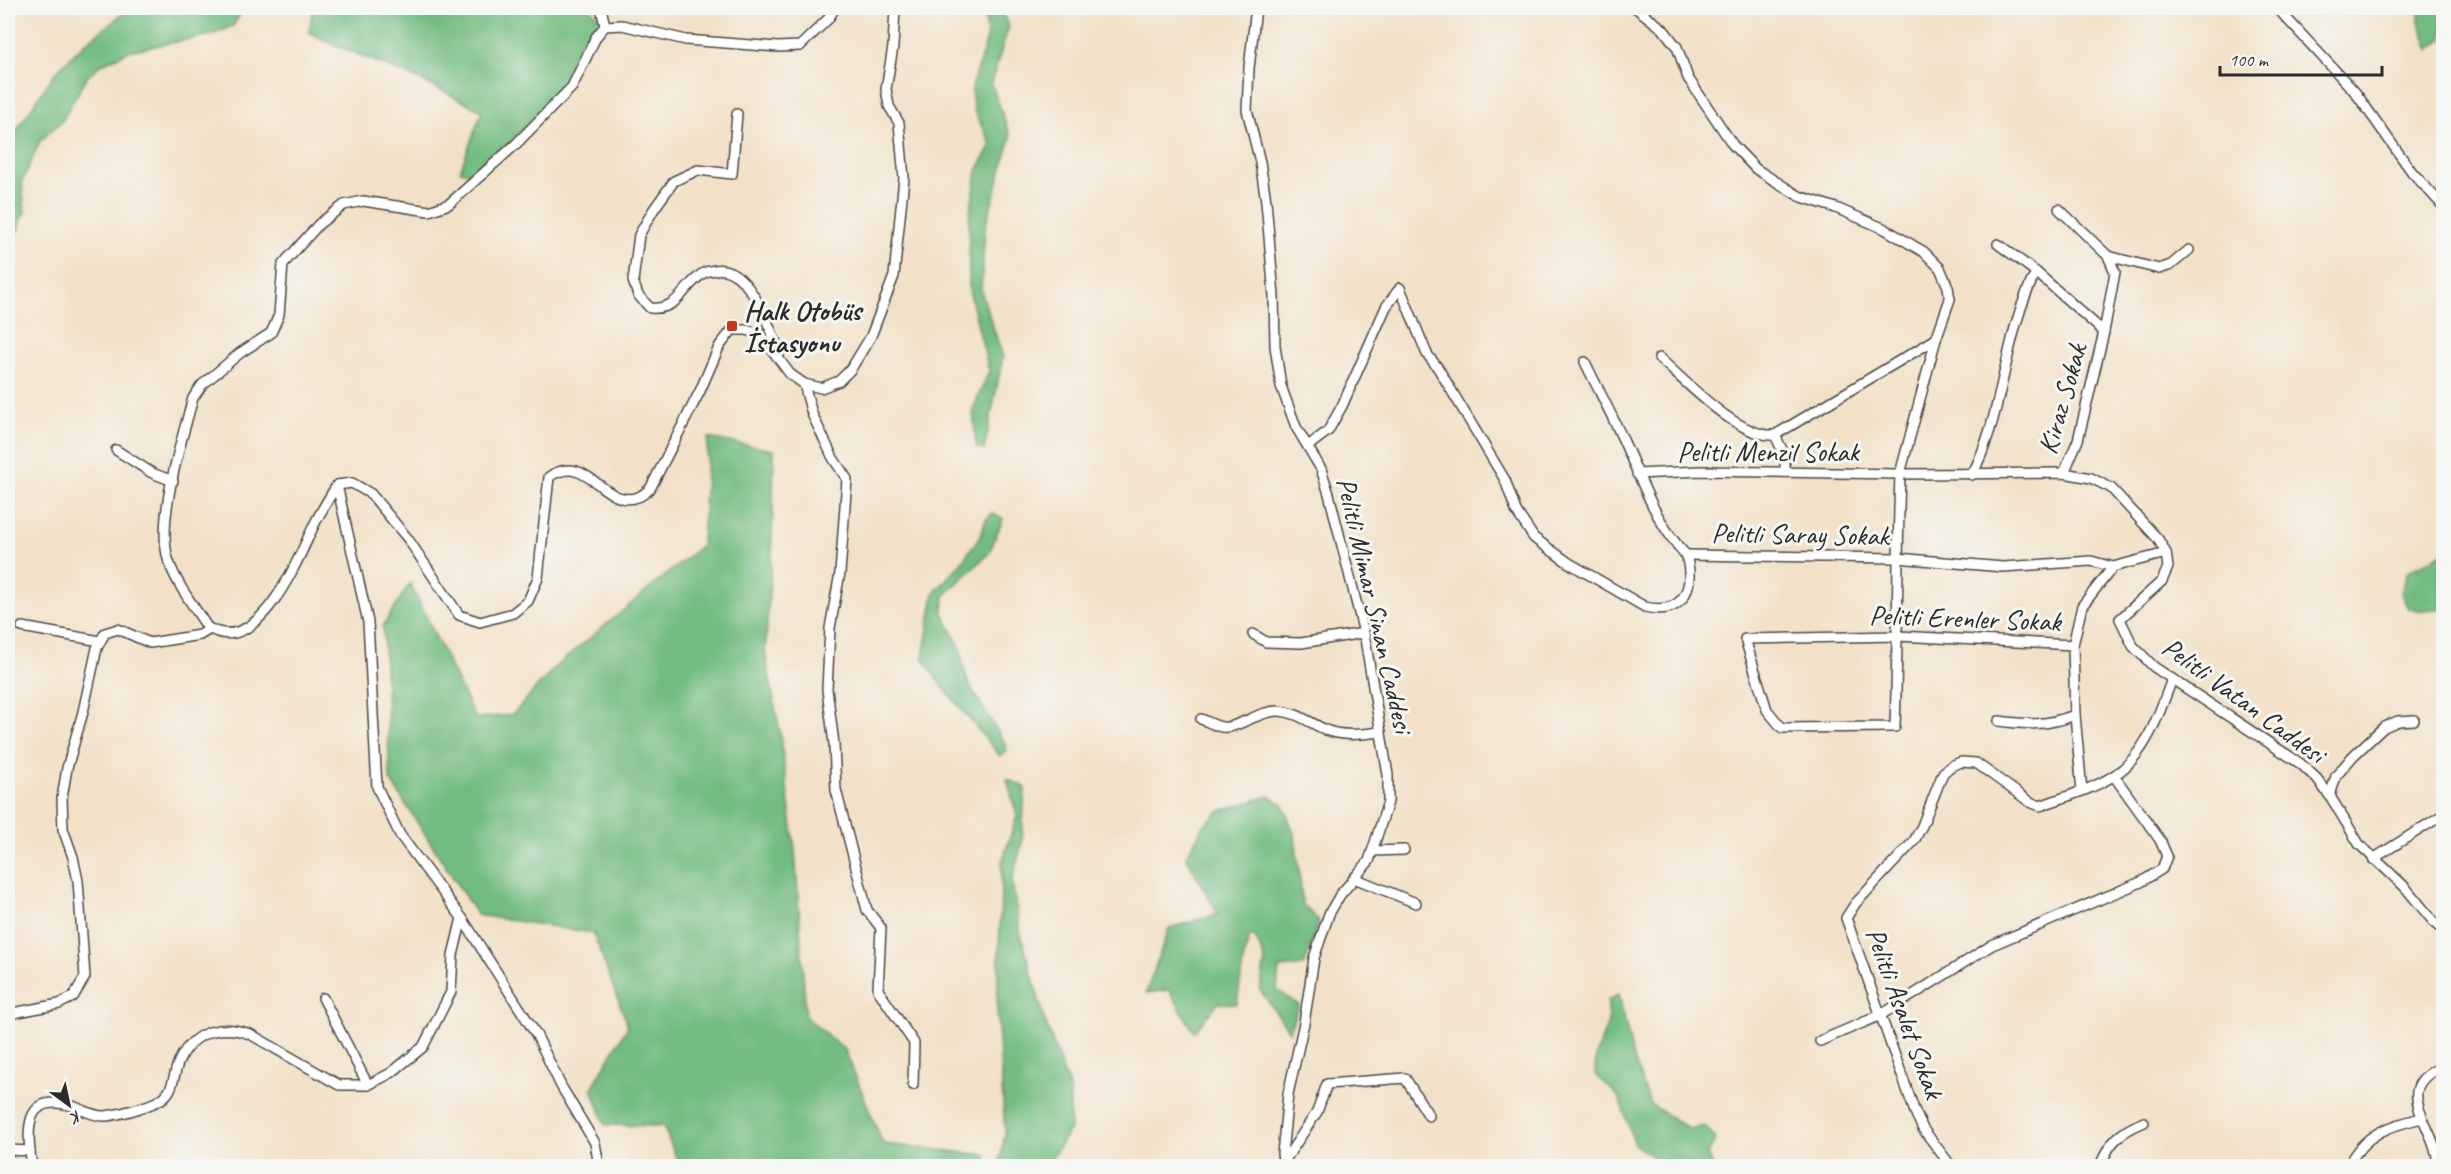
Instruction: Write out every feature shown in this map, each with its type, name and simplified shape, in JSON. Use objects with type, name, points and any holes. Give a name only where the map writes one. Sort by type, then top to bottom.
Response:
[{"type":"street","points":[[601,8],[604,26],[596,37],[572,87],[515,145],[450,204],[429,212],[363,201],[344,205],[319,224],[283,264],[279,315],[271,333],[240,353],[202,384],[193,398],[165,525],[166,551],[170,565],[210,629],[216,633],[225,634],[241,630],[261,617],[284,586],[321,510],[337,485],[352,483],[371,494],[408,539],[459,615],[480,622],[513,613],[528,601],[538,578],[549,477],[559,470],[572,470],[591,478],[611,495],[629,498],[638,497],[650,489],[700,391],[719,347],[732,330],[746,330],[760,334],[788,371],[804,384],[820,388],[839,381],[850,369],[871,336],[894,276],[904,178],[899,123],[889,106],[886,89],[893,47],[895,8]]},
{"type":"street","points":[[604,26],[622,25],[686,40],[778,47],[800,46],[828,19],[835,8]]},
{"type":"street","name":"Pelitli Mimar Sinan Caddesi","points":[[1256,8],[1248,68],[1247,110],[1260,162],[1266,201],[1274,296],[1275,346],[1281,386],[1296,427],[1321,469],[1329,494],[1364,633],[1388,775],[1388,802],[1369,861],[1329,914],[1314,958],[1304,1023],[1288,1095],[1283,1165]]},
{"type":"street","points":[[1636,8],[1663,29],[1677,47],[1688,78],[1733,145],[1756,169],[1799,196],[1836,208],[1885,229],[1924,252],[1940,268],[1948,287],[1950,299],[1936,339],[1900,474],[1897,558],[1898,636]]},
{"type":"street","points":[[2277,8],[2355,92],[2412,172],[2444,207]]},
{"type":"street","points":[[737,114],[732,174],[698,170],[674,181],[639,235],[633,281],[638,295],[650,308],[661,309],[672,305],[703,273],[720,269],[738,276],[757,301],[788,371]]},
{"type":"street","points":[[2059,209],[2108,256],[2115,272],[2104,332]]},
{"type":"street","name":"Kiraz Sokak","points":[[1998,244],[2036,272],[2104,332],[2078,440],[2064,473]]},
{"type":"street","points":[[2108,256],[2159,268],[2171,265],[2188,250]]},
{"type":"street","points":[[1972,475],[1984,450],[1996,412],[2008,351],[2036,272]]},
{"type":"street","name":"Pelitli Saray Sokak","points":[[1308,447],[1328,430],[1342,406],[1386,307],[1401,288],[1427,354],[1438,368],[1505,480],[1516,511],[1534,538],[1569,563],[1645,607],[1667,608],[1679,602],[1689,588],[1690,569],[1686,555],[1897,558],[2003,567],[2091,561],[2113,567],[2166,553]]},
{"type":"street","points":[[1659,358],[1725,415],[1754,432],[1766,436],[1775,435],[1936,339]]},
{"type":"street","points":[[1585,363],[1624,442],[1637,474],[1675,544],[1686,555]]},
{"type":"street","points":[[804,384],[812,414],[833,458],[847,479],[840,573],[830,628],[827,689],[834,744],[836,790],[867,910],[881,927],[878,990],[914,1043],[913,1085]]},
{"type":"street","points":[[1775,435],[1785,456],[1785,472]]},
{"type":"street","points":[[116,450],[152,472],[173,481]]},
{"type":"street","name":"Pelitli Menzil Sokak","points":[[1637,474],[1701,471],[1900,474]]},
{"type":"street","points":[[1900,474],[2064,473],[2091,478],[2110,488],[2158,539],[2166,553]]},
{"type":"street","points":[[337,485],[368,622],[377,787],[400,835],[462,918],[536,1034],[561,1086],[595,1143],[599,1167]]},
{"type":"street","name":"Pelitli Vatan Caddesi","points":[[2166,553],[2168,567],[2162,581],[2120,619],[2133,646],[2172,680],[2301,764],[2330,796],[2352,834],[2373,859],[2405,887],[2433,921],[2444,930]]},
{"type":"street","points":[[2073,645],[2082,606],[2113,567]]},
{"type":"street","points":[[22,627],[100,641]]},
{"type":"street","points":[[8,1014],[59,1004],[73,998],[85,977],[78,881],[73,857],[63,829],[62,798],[66,768],[83,712],[100,641],[105,633],[118,629],[150,644],[200,635],[210,629]]},
{"type":"street","points":[[1253,634],[1266,642],[1301,644],[1364,633]]},
{"type":"street","name":"Pelitli Erenler Sokak","points":[[1898,636],[1895,728],[1782,728],[1767,710],[1745,639],[1898,636],[2073,645],[2075,715],[2082,791]]},
{"type":"street","name":"Pelitli Asalet Sokak","points":[[1951,1167],[1923,1129],[1846,918],[1855,904],[1914,841],[1943,773],[1961,762],[1976,763],[2030,802],[2040,806],[2082,791],[2114,776],[2147,741],[2172,680]]},
{"type":"street","points":[[1201,718],[1223,728],[1240,723],[1256,714],[1279,711],[1303,717],[1328,731],[1353,735],[1381,732]]},
{"type":"street","points":[[1999,721],[2044,724],[2075,715]]},
{"type":"street","points":[[2330,796],[2336,776],[2353,756],[2384,727],[2398,721],[2414,720]]},
{"type":"street","points":[[1820,1041],[1881,1015],[1992,945],[2141,882],[2162,870],[2167,856],[2160,840],[2114,776]]},
{"type":"street","points":[[2373,859],[2444,814]]},
{"type":"street","points":[[1373,851],[1404,850]]},
{"type":"street","points":[[1354,878],[1416,903]]},
{"type":"street","points":[[32,1167],[28,1141],[30,1120],[38,1106],[49,1102],[103,1116],[159,1101],[172,1089],[179,1060],[190,1044],[214,1029],[235,1029],[250,1034],[339,1085],[368,1084],[391,1073],[423,1047],[451,992],[453,956],[462,918]]},
{"type":"street","points":[[323,998],[368,1084]]},
{"type":"street","points":[[2439,1167],[2435,1146],[2416,1098],[2419,1087],[2427,1074],[2444,1066]]},
{"type":"street","points":[[1283,1165],[1317,1112],[1327,1084],[1405,1078],[1429,1116]]},
{"type":"street","points":[[2348,1167],[2361,1147],[2386,1127],[2422,1118]]},
{"type":"street","points":[[2100,1167],[2107,1149],[2124,1130],[2144,1122]]},
{"type":"street","points":[[8,1150],[30,1151]]},
{"type":"green space","points":[[137,8],[244,8],[233,26],[212,35],[129,51],[100,65],[87,77],[62,121],[40,141],[22,182],[25,212],[13,242],[8,245],[8,143],[54,74],[85,43],[124,13]]},
{"type":"green space","points":[[313,8],[589,8],[599,17],[568,82],[546,107],[475,175],[460,171],[482,111],[421,80],[330,43],[309,32]]},
{"type":"green space","points":[[981,8],[1001,8],[1009,26],[991,83],[1011,137],[985,227],[981,291],[1003,357],[984,450],[976,447],[973,409],[989,371],[969,290],[969,220],[977,171],[991,144],[974,111],[972,93],[987,35],[986,22]]},
{"type":"green space","points":[[2419,8],[2443,8],[2443,39],[2429,50],[2419,21]]},
{"type":"green space","points":[[708,438],[774,450],[772,550],[765,653],[780,733],[795,850],[806,1017],[845,1050],[883,1144],[987,1155],[984,1166],[680,1166],[663,1126],[605,1125],[592,1088],[628,1026],[593,933],[477,915],[390,780],[383,626],[410,583],[475,718],[512,715],[555,667],[702,545]]},
{"type":"green space","points":[[993,513],[1003,519],[989,553],[944,596],[943,613],[961,649],[963,667],[969,684],[1006,745],[1006,752],[1000,756],[938,681],[923,658],[934,593],[960,564],[980,536],[986,519]]},
{"type":"green space","points":[[2443,553],[2443,608],[2427,611],[2408,609],[2400,591],[2408,571]]},
{"type":"green space","points":[[1007,779],[1025,787],[1022,844],[1012,881],[1021,935],[1045,1021],[1070,1090],[1070,1129],[1047,1166],[999,1166],[1005,1134],[997,1011],[1002,862],[1017,816]]},
{"type":"green space","points":[[1269,796],[1283,804],[1295,836],[1303,905],[1319,921],[1304,966],[1279,968],[1277,990],[1299,1005],[1289,1031],[1260,990],[1265,960],[1255,936],[1250,936],[1244,957],[1237,1004],[1218,1003],[1194,1032],[1169,990],[1146,993],[1169,928],[1218,914],[1186,857],[1204,825],[1220,811]]},
{"type":"green space","points":[[1619,994],[1632,1053],[1650,1104],[1689,1129],[1705,1126],[1716,1139],[1707,1155],[1714,1166],[1663,1166],[1635,1145],[1619,1097],[1595,1074],[1596,1056],[1608,1022],[1608,1001]]},
{"type":"place","name":"Halk Otobüs İstasyonu","points":[[732,326]]}]
